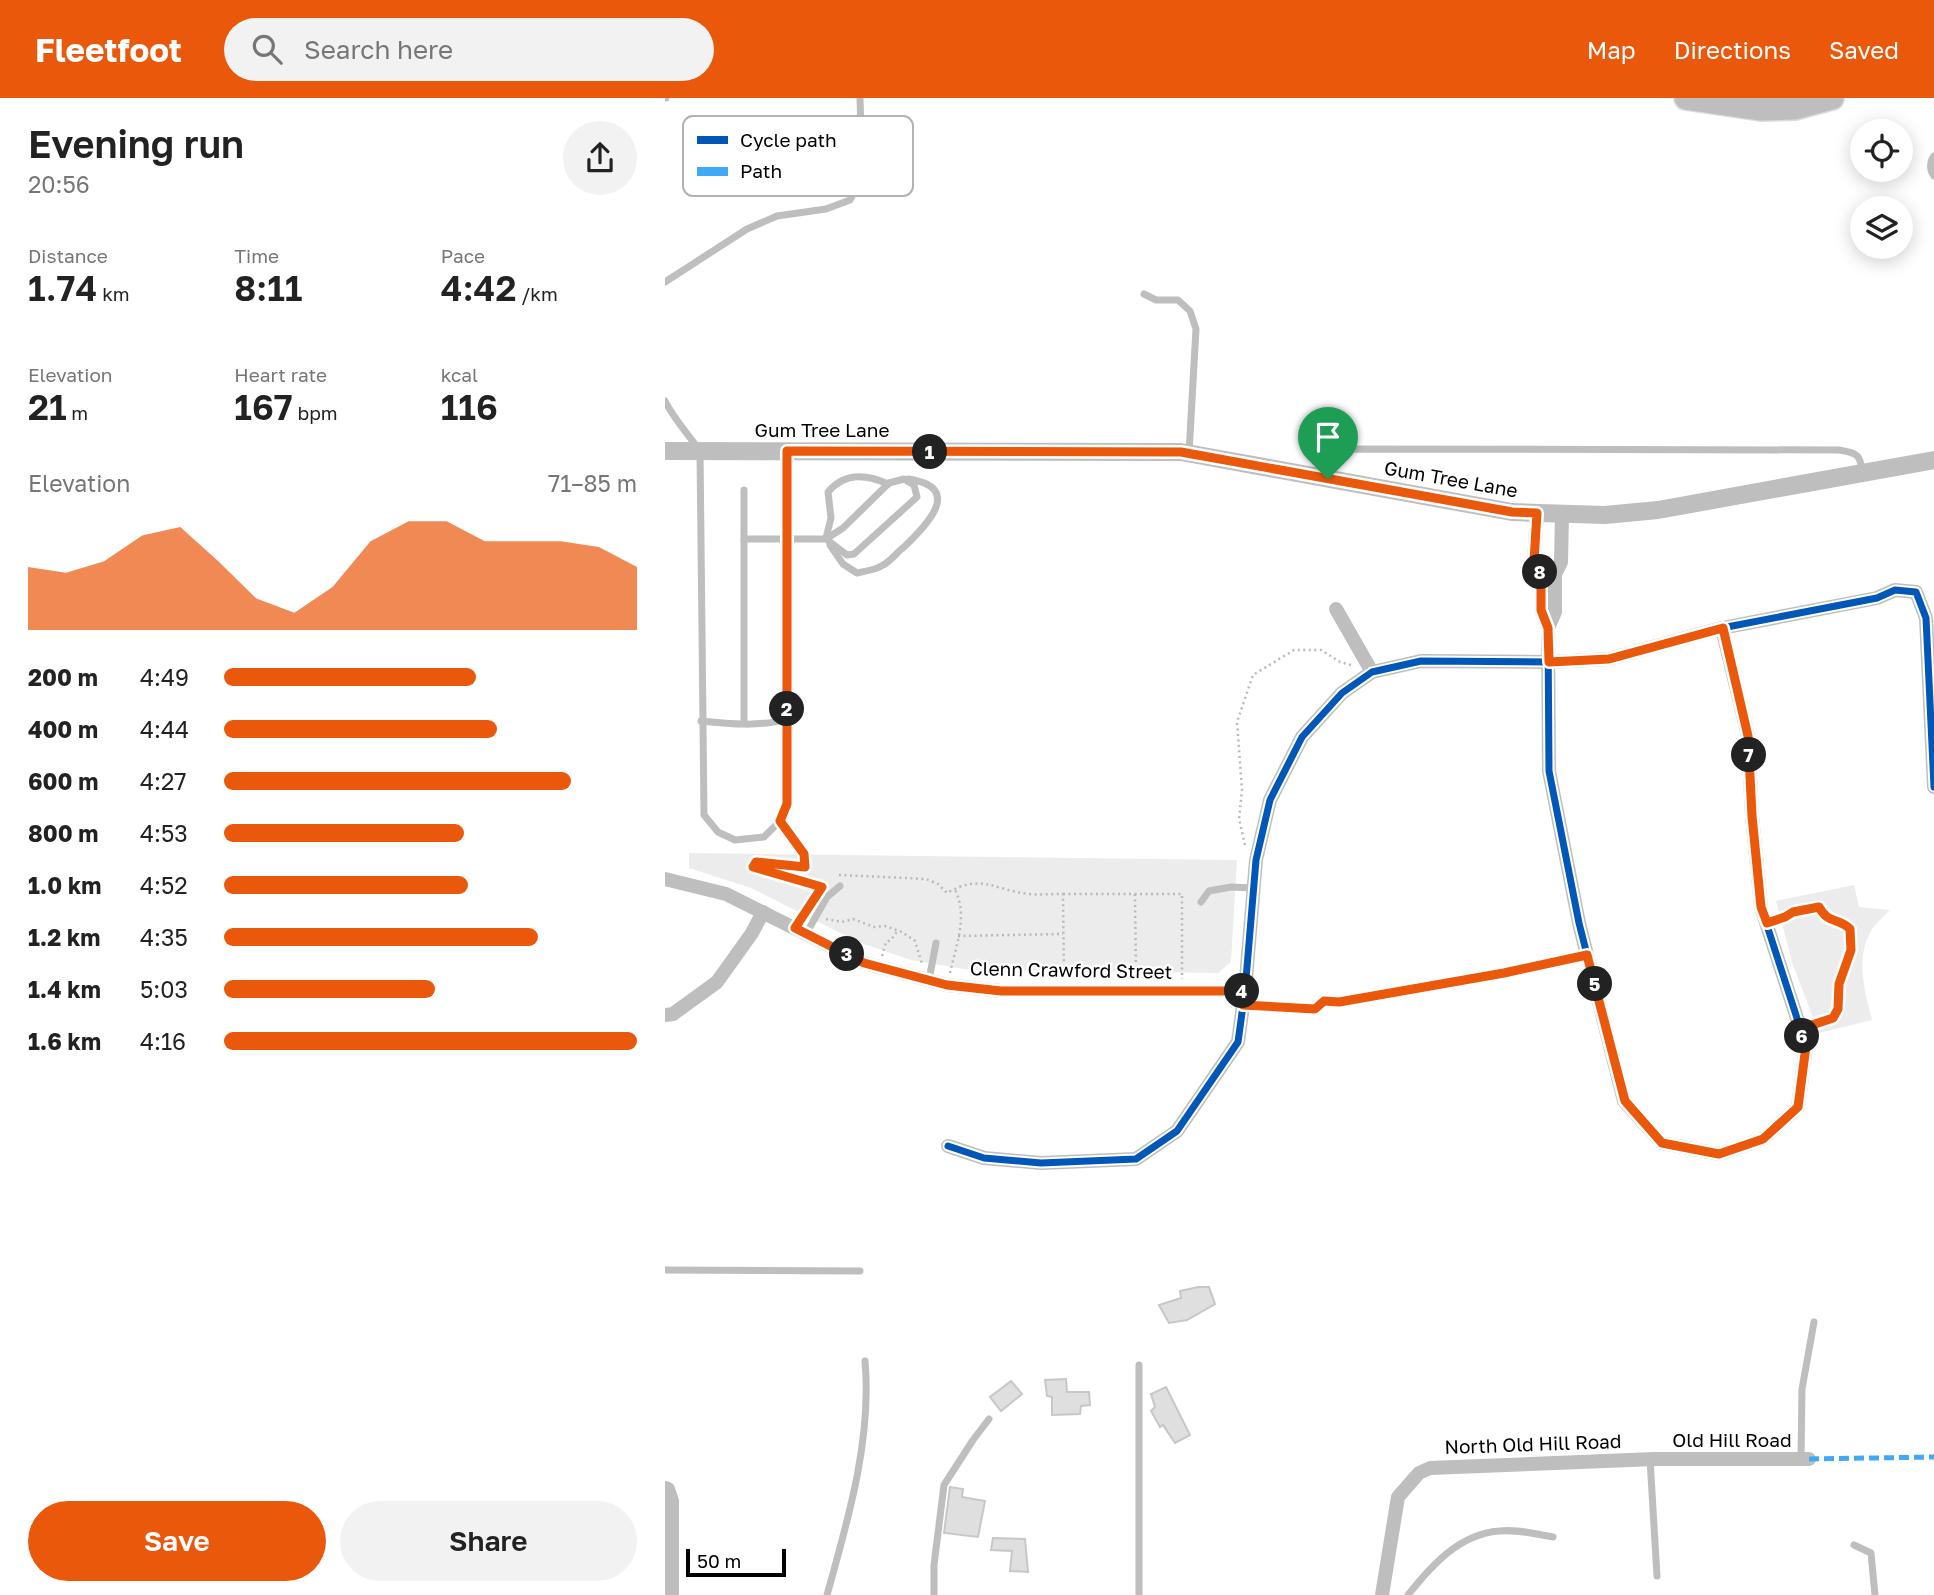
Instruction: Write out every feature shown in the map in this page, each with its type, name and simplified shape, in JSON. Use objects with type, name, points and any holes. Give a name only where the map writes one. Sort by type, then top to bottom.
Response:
[{"type":"main road","points":[[1686,98],[1761,109],[1775,103],[1795,107],[1832,98]]},
{"type":"street","name":"Gum Tree Lane","points":[[665,451],[1189,454],[1512,512],[1605,515],[1658,510],[1934,460]]},
{"type":"street","points":[[1537,513],[1534,561],[1548,574],[1555,612],[1548,628],[1549,771],[1587,955],[1625,1101],[1662,1143],[1719,1154],[1763,1139],[1798,1107],[1806,1046],[1761,907],[1748,736],[1723,628]]},
{"type":"street","points":[[1548,574],[1562,562],[1562,514]]},
{"type":"street","points":[[949,1146],[983,1158],[1041,1163],[1136,1159],[1177,1131],[1238,1042],[1253,888],[1270,800],[1302,737],[1342,693],[1372,672],[1421,661],[1549,662],[1609,659],[1723,628],[1877,598],[1895,590],[1916,592],[1927,618],[1934,788]]},
{"type":"street","points":[[1336,609],[1372,672]]},
{"type":"street","name":"Clenn Crawford Street","points":[[665,879],[726,894],[864,963],[947,985],[1001,991],[1182,992],[1244,998]]},
{"type":"street","points":[[665,1015],[673,1014],[716,982],[752,933],[763,912]]},
{"type":"street","name":"Old Hill Road","points":[[1653,1459],[1805,1459]]},
{"type":"street","name":"North Old Hill Road","points":[[1382,1595],[1398,1497],[1419,1473],[1430,1468],[1653,1459]]},
{"type":"street","points":[[665,1488],[669,1489],[672,1501],[669,1568],[672,1595]]},
{"type":"lane","points":[[860,98],[861,116]]},
{"type":"lane","points":[[1934,156],[1931,160],[1931,172],[1934,176]]},
{"type":"lane","points":[[665,282],[747,229],[777,216],[826,209],[849,200],[851,196]]},
{"type":"lane","points":[[1144,294],[1156,300],[1178,300],[1190,311],[1196,329],[1189,454]]},
{"type":"lane","points":[[665,401],[673,417],[685,428],[700,451],[704,815],[718,832],[735,840],[764,837],[780,821],[787,804],[787,451]]},
{"type":"lane","points":[[1328,479],[1332,456],[1342,450],[1354,449],[1839,450],[1860,458],[1864,473]]},
{"type":"lane","points":[[825,539],[831,518],[828,492],[838,480],[851,476],[872,477],[888,484]]},
{"type":"lane","points":[[744,539],[825,539],[843,528],[888,484],[897,479],[926,482],[936,495],[936,511],[926,526],[883,565],[857,573],[843,564],[825,539]]},
{"type":"lane","points":[[825,539],[847,555],[854,554],[917,497],[916,489],[908,479]]},
{"type":"lane","points":[[744,490],[744,723]]},
{"type":"lane","points":[[701,720],[744,723],[787,719]]},
{"type":"lane","points":[[806,933],[827,897],[840,886]]},
{"type":"lane","points":[[1201,902],[1209,891],[1231,887],[1253,888]]},
{"type":"lane","points":[[929,981],[936,943]]},
{"type":"lane","points":[[665,1270],[860,1271]]},
{"type":"lane","points":[[1805,1459],[1802,1389],[1814,1322]]},
{"type":"lane","points":[[827,1595],[857,1477],[867,1385],[865,1361]]},
{"type":"lane","points":[[1139,1365],[1139,1595]]},
{"type":"lane","points":[[934,1595],[934,1564],[944,1485],[989,1419]]},
{"type":"lane","points":[[1653,1459],[1657,1576]]},
{"type":"lane","points":[[1408,1595],[1432,1565],[1445,1554],[1479,1536],[1496,1531],[1514,1531],[1553,1537]]},
{"type":"lane","points":[[1854,1545],[1871,1553],[1875,1595]]},
{"type":"path","points":[[1259,846],[1244,845],[1239,819],[1243,790],[1237,722],[1252,675],[1294,650],[1321,650],[1340,662],[1372,672]]},
{"type":"path","points":[[780,821],[804,854],[805,867],[756,862],[753,867],[822,887]]},
{"type":"path","points":[[831,880],[841,874],[926,879],[938,884],[947,893],[963,884],[979,882],[1029,894],[1182,894],[1182,992]]},
{"type":"path","points":[[947,985],[962,915],[962,901],[954,888]]},
{"type":"path","points":[[1063,894],[1064,991]]},
{"type":"path","points":[[1135,894],[1137,991]]},
{"type":"path","points":[[1767,923],[1793,912],[1819,907],[1831,921],[1844,923],[1850,929],[1851,950],[1839,984],[1838,1009],[1833,1018],[1800,1029]]},
{"type":"path","points":[[818,913],[829,920],[842,922],[853,919],[874,927],[885,926],[898,930],[915,941],[916,951],[929,981]]},
{"type":"path","points":[[879,967],[886,942],[891,940],[898,930]]},
{"type":"path","points":[[958,936],[1063,934]]},
{"type":"path","points":[[1244,998],[1315,1009],[1324,1001],[1339,1002],[1504,973],[1587,955]]},
{"type":"shaded area","points":[[689,853],[1237,860],[1231,962],[1218,973],[970,970],[911,960],[858,942],[751,888],[689,868]]},
{"type":"shaded area","points":[[1854,885],[1859,907],[1890,910],[1871,931],[1863,952],[1863,975],[1872,1020],[1819,1033],[1793,965],[1776,901]]},
{"type":"building","points":[[1209,1287],[1215,1304],[1187,1320],[1169,1323],[1159,1305],[1181,1298],[1180,1291]]},
{"type":"building","points":[[1066,1379],[1067,1392],[1089,1392],[1090,1405],[1081,1406],[1080,1414],[1052,1415],[1052,1397],[1047,1396],[1045,1380]]},
{"type":"building","points":[[1011,1381],[1022,1394],[1001,1411],[990,1397]]},
{"type":"building","points":[[1166,1387],[1190,1435],[1175,1443],[1163,1425],[1160,1427],[1151,1411],[1155,1407],[1151,1394]]},
{"type":"building","points":[[950,1487],[963,1489],[962,1497],[985,1501],[978,1537],[944,1533]]},
{"type":"building","points":[[993,1538],[1025,1539],[1028,1572],[1010,1571],[1012,1551],[991,1550]]},
{"type":"marked path","points":[[1809,1459],[1934,1457]]},
{"type":"cycle path","points":[[1537,513],[1534,561],[1541,574],[1541,610],[1548,628],[1549,771],[1579,923],[1624,1101],[1662,1143],[1719,1154],[1763,1139],[1798,1107],[1806,1046],[1761,907],[1748,736],[1722,628]]},
{"type":"cycle path","points":[[948,1146],[984,1158],[1041,1163],[1136,1159],[1177,1131],[1238,1042],[1256,860],[1270,800],[1302,737],[1342,693],[1372,672],[1421,661],[1549,662],[1609,659],[1722,628],[1877,598],[1895,590],[1916,592],[1926,618],[1934,787]]},
{"type":"route","points":[[787,451],[1181,452],[1328,479],[1512,512],[1537,513],[1534,561],[1541,574],[1541,610],[1548,628],[1549,662],[1609,659],[1723,628],[1748,736],[1761,907],[1767,923],[1793,912],[1819,907],[1831,921],[1844,923],[1850,929],[1851,950],[1839,984],[1838,1009],[1833,1018],[1800,1029],[1806,1046],[1798,1107],[1763,1139],[1719,1154],[1662,1143],[1625,1101],[1587,955],[1504,973],[1339,1002],[1324,1001],[1315,1009],[1243,1005],[1245,991],[1001,991],[947,985],[864,963],[795,928],[822,887],[753,867],[756,862],[805,867],[804,854],[780,821],[787,804],[787,451]]}]
